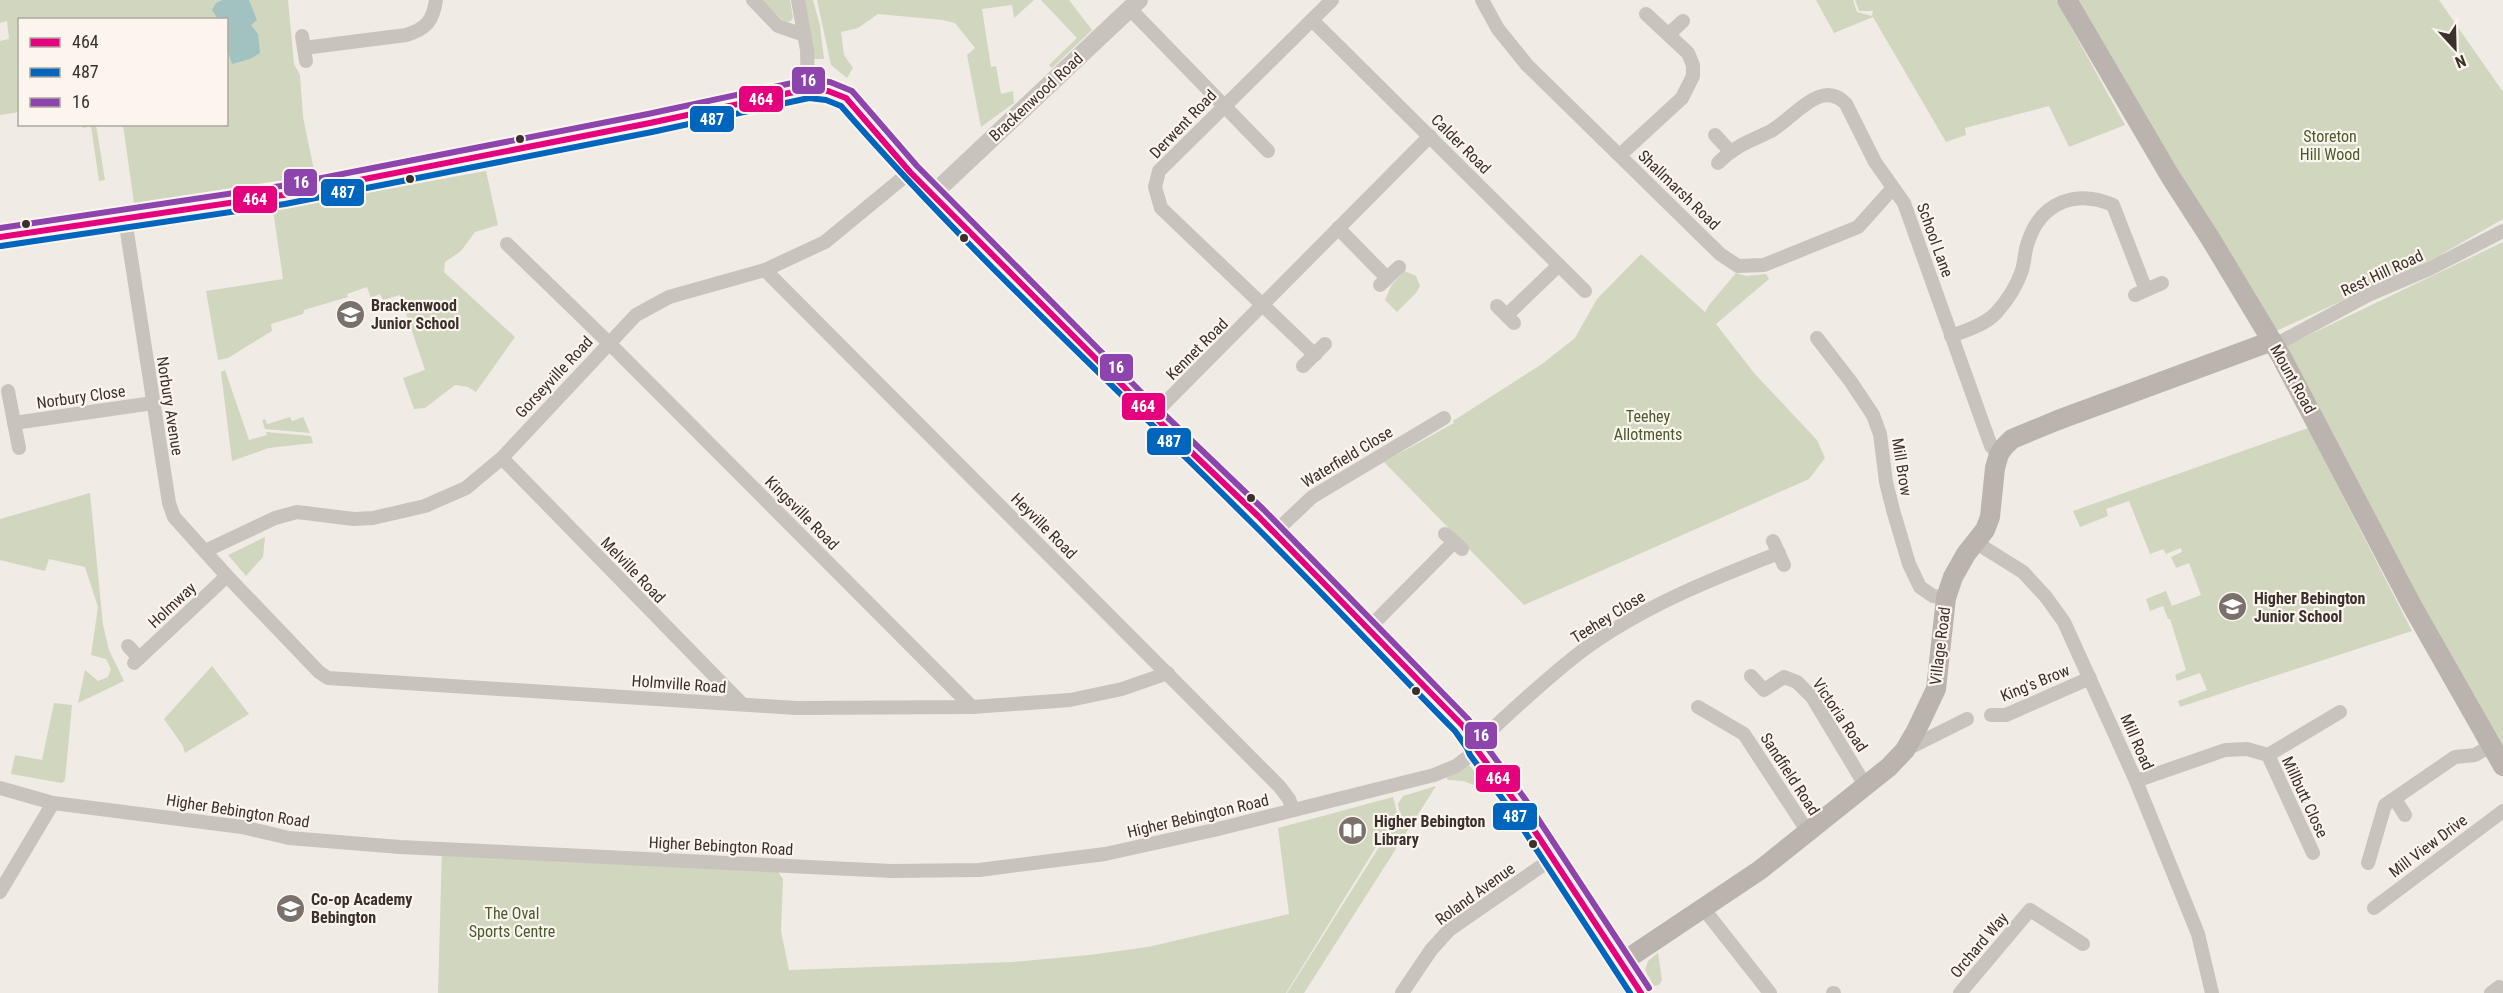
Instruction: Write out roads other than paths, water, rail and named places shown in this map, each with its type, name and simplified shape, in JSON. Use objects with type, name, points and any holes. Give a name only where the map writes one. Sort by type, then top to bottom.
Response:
[{"type":"main road","name":"Mount Road","points":[[2067,0],[2269,344],[2411,604],[2503,766]]},
{"type":"main road","points":[[1999,454],[2012,439],[2058,420],[2269,344]]},
{"type":"main road","name":"Village Road","points":[[1621,963],[1760,870],[1889,767],[1905,750],[1927,712],[1936,689],[1946,598],[1953,577],[1985,530],[1990,517],[1999,454]]},
{"type":"main road","points":[[1621,963],[1641,993]]},
{"type":"street","points":[[304,48],[406,35],[419,31],[428,25],[433,16],[435,0]]},
{"type":"street","points":[[753,0],[778,26],[804,35]]},
{"type":"street","points":[[798,0],[804,35],[808,89]]},
{"type":"street","name":"Derwent Road","points":[[1263,305],[1161,208],[1155,187],[1159,171],[1332,0]]},
{"type":"street","name":"Shallmarsh Road","points":[[1482,0],[1498,29],[1527,65],[1720,254],[1738,266],[1764,265],[1858,226],[1893,188]]},
{"type":"street","points":[[1134,4],[1268,151]]},
{"type":"street","name":"Brackenwood Road","points":[[933,194],[1134,4]]},
{"type":"street","points":[[1620,155],[1682,98],[1693,76],[1693,65],[1688,53],[1646,14]]},
{"type":"street","name":"Calder Road","points":[[1312,20],[1586,291]]},
{"type":"street","points":[[1669,34],[1683,21]]},
{"type":"street","points":[[0,237],[292,193],[650,123],[808,89],[828,92],[846,99],[910,172],[1153,415],[1274,532],[1462,725],[1517,804],[1621,963]]},
{"type":"street","name":"School Lane","points":[[1719,163],[1730,151],[1771,131],[1810,101],[1830,94],[1839,97],[1846,105],[1875,162],[1904,203],[1991,446],[1999,454]]},
{"type":"street","points":[[1715,135],[1730,151]]},
{"type":"street","name":"Kennet Road","points":[[1153,415],[1430,136]]},
{"type":"street","name":"Gorseyville Road","points":[[205,551],[274,518],[297,512],[354,519],[398,514],[425,507],[466,488],[502,458],[636,315],[669,297],[765,270],[825,242],[910,172]]},
{"type":"street","points":[[1951,336],[1965,332],[1996,314],[2020,275],[2032,231],[2049,210],[2063,201],[2080,197],[2097,198],[2112,205],[2140,292],[2162,283]]},
{"type":"street","name":"Norbury Avenue","points":[[125,219],[169,503],[174,516],[227,576]]},
{"type":"street","points":[[1338,228],[1383,281],[1399,267]]},
{"type":"street","name":"Rest Hill Road","points":[[2269,344],[2431,268],[2503,231]]},
{"type":"street","name":"Kingsville Road","points":[[507,244],[609,342],[972,707]]},
{"type":"street","points":[[1506,314],[1559,265]]},
{"type":"street","name":"Heyville Road","points":[[765,270],[1279,786],[1289,799],[1293,810]]},
{"type":"street","points":[[1263,305],[1315,355]]},
{"type":"street","name":"Mill Brow","points":[[1817,338],[1873,415],[1880,434],[1886,482],[1893,510],[1909,564],[1920,587],[1933,596],[1946,598]]},
{"type":"street","points":[[1303,366],[1325,344]]},
{"type":"street","points":[[8,391],[19,448]]},
{"type":"street","name":"Norbury Close","points":[[14,423],[153,403]]},
{"type":"street","name":"Waterfield Close","points":[[1274,532],[1312,497],[1444,418]]},
{"type":"street","name":"Melville Road","points":[[502,458],[742,704]]},
{"type":"street","points":[[1368,629],[1454,541]]},
{"type":"street","name":"Mill Road","points":[[1975,542],[2023,572],[2046,597],[2064,622],[2136,781],[2198,934],[2212,993]]},
{"type":"street","name":"Teehey Close","points":[[1476,747],[1532,692],[1583,650],[1619,626],[1686,591],[1779,553]]},
{"type":"street","name":"Holmville Road","points":[[227,576],[319,672],[328,678],[854,710],[972,707],[1070,700],[1122,689],[1168,673]]},
{"type":"street","name":"Holmway","points":[[128,646],[137,660],[227,576]]},
{"type":"street","name":"Victoria Road","points":[[1751,676],[1764,690],[1784,677],[1797,682],[1812,697],[1865,785]]},
{"type":"street","name":"King's Brow","points":[[1991,715],[2006,715],[2090,678]]},
{"type":"street","name":"Sandfield Road","points":[[1698,707],[1744,734],[1808,832]]},
{"type":"street","name":"Millbutt Close","points":[[2136,781],[2225,750],[2247,749],[2268,755],[2340,712]]},
{"type":"street","points":[[1905,750],[1967,719]]},
{"type":"street","points":[[2368,863],[2385,806],[2455,757],[2475,755],[2492,745]]},
{"type":"street","name":"Higher Bebington Road","points":[[0,789],[53,802],[242,827],[289,838],[420,848],[892,871],[979,870],[1051,863],[1105,854],[1293,810],[1434,775],[1456,766],[1476,747]]},
{"type":"street","name":"Millbutt Close","points":[[2268,755],[2313,853]]},
{"type":"street","points":[[2395,799],[2405,815]]},
{"type":"street","points":[[0,892],[53,802]]},
{"type":"street","name":"Mill View Drive","points":[[2374,908],[2503,811]]},
{"type":"street","name":"Roland Avenue","points":[[1402,993],[1431,950],[1449,930],[1553,858]]},
{"type":"street","points":[[1704,908],[1770,993]]},
{"type":"street","name":"Orchard Way","points":[[1960,993],[2030,910],[2083,944]]},
{"type":"water","points":[[222,0],[249,0],[257,20],[251,25],[258,34],[260,53],[250,59],[232,64],[228,51],[228,18],[217,18],[212,10],[216,3]]},
{"type":"place","name":"Brackenwood Junior School","points":[[350,314]]},
{"type":"place","name":"Higher Bebington Junior School","points":[[2233,607]]},
{"type":"place","name":"Higher Bebington Library","points":[[1353,830]]},
{"type":"place","name":"Co-op Academy Bebington","points":[[290,908]]},
{"type":"park label","name":"Storeton Hill Wood","points":[[2330,145]]},
{"type":"park label","name":"Teehey Allotments","points":[[1648,425]]},
{"type":"park label","name":"The Oval Sports Centre","points":[[512,922]]}]
